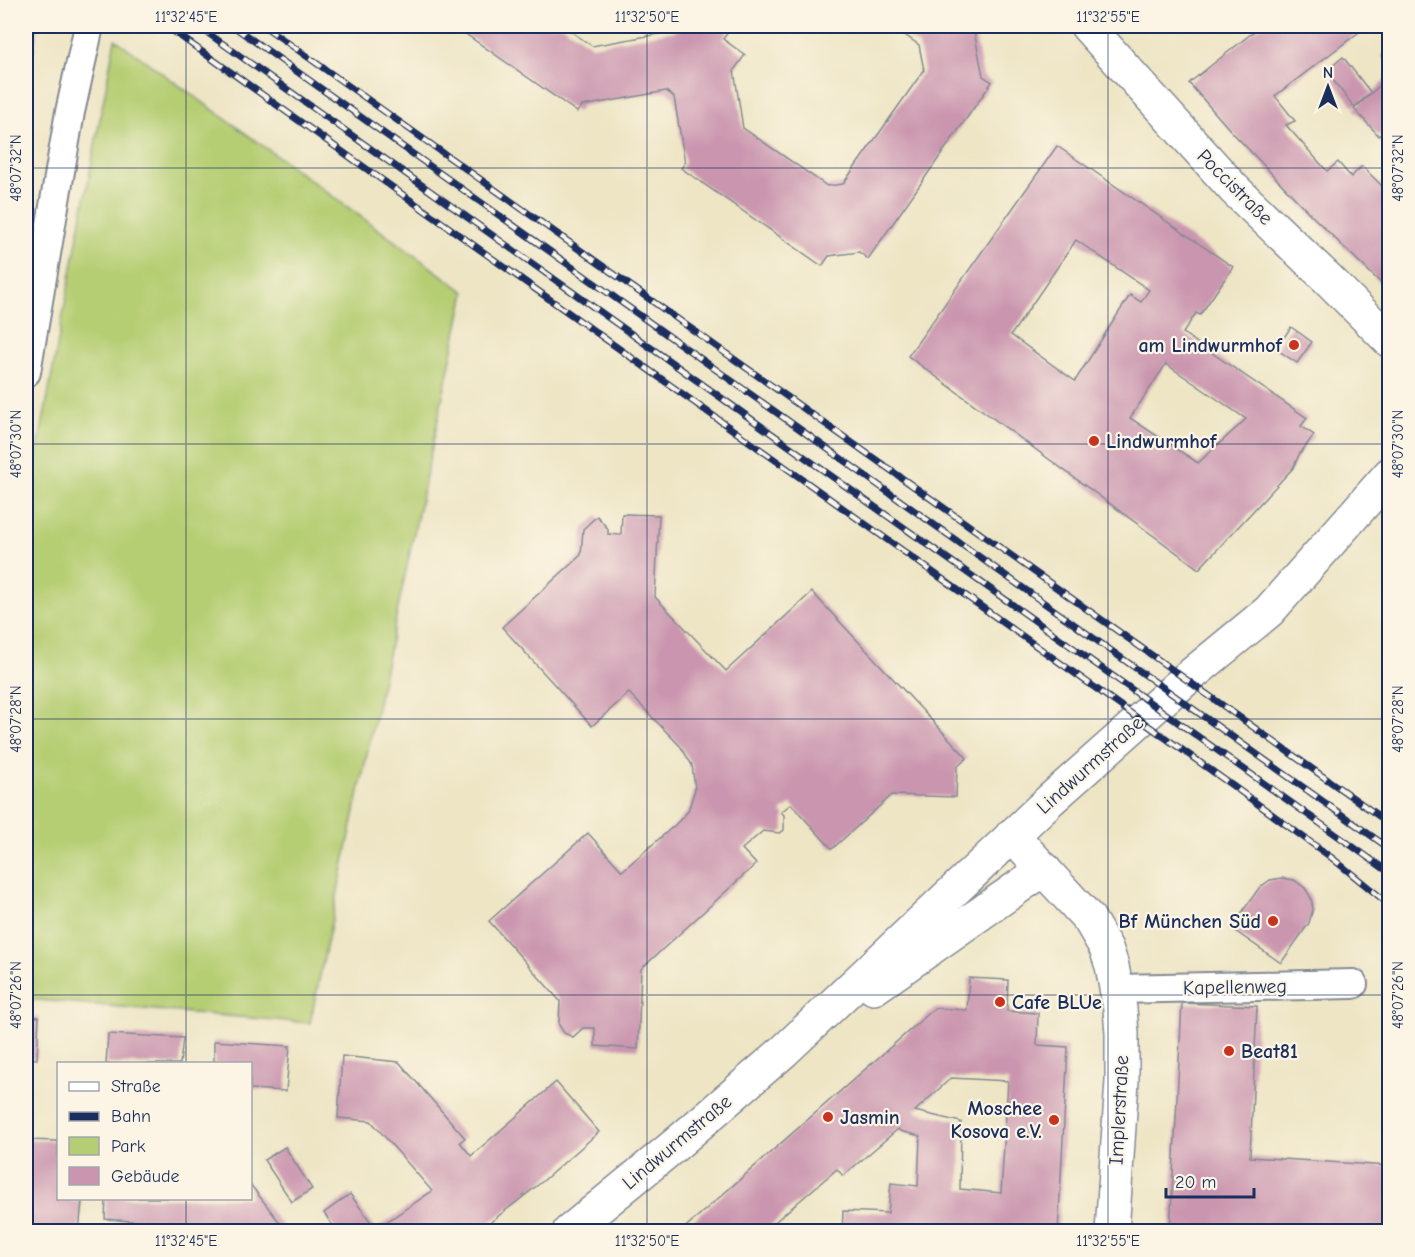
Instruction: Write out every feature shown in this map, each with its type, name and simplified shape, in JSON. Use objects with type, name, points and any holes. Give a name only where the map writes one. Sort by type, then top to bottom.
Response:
[{"type":"main road","name":"Poccistraße","points":[[1087,26],[1234,189],[1389,341]]},
{"type":"main road","name":"Lindwurmstraße","points":[[569,1232],[784,1051],[1012,835],[1185,680],[1269,611],[1389,474]]},
{"type":"main road","name":"Implerstraße","points":[[1012,835],[1073,900],[1097,931],[1109,957],[1117,989],[1122,1033],[1122,1082],[1112,1232]]},
{"type":"main road","name":"Lindwurmstraße","points":[[784,1051],[1048,874]]},
{"type":"street","points":[[26,372],[70,112],[89,26]]},
{"type":"street","name":"Kapellenweg","points":[[1117,989],[1353,984]]},
{"type":"green space","points":[[26,26],[37,27],[26,97]]},
{"type":"green space","points":[[115,39],[465,292],[310,1023],[26,999],[26,512]]},
{"type":"building","points":[[467,26],[563,26],[592,46],[675,31],[679,26],[718,26],[728,32],[723,39],[745,55],[734,70],[743,128],[827,186],[843,184],[924,70],[919,45],[892,26],[973,26],[983,76],[992,82],[868,259],[859,252],[829,256],[822,266],[681,168],[685,163],[674,97],[666,91],[582,106],[577,112],[463,32]]},
{"type":"building","points":[[1261,26],[1367,26],[1275,96],[1295,121],[1286,125],[1327,171],[1338,162],[1351,177],[1362,166],[1389,193],[1389,291],[1312,216],[1230,130],[1189,83]]},
{"type":"building","points":[[1389,49],[1389,63],[1382,56]]},
{"type":"building","points":[[1343,57],[1371,93],[1354,107],[1326,71]]},
{"type":"building","points":[[1389,77],[1389,126],[1379,136],[1354,109]]},
{"type":"building","points":[[1057,146],[1233,267],[1200,315],[1196,313],[1183,333],[1307,418],[1301,426],[1314,435],[1299,455],[1293,468],[1199,569],[908,356]],"holes":[[[1076,240],[1149,290],[1141,302],[1130,295],[1075,381],[1011,335]],[[1166,364],[1246,419],[1198,463],[1130,418]]]},
{"type":"building","points":[[1291,327],[1312,342],[1297,363],[1276,349]]},
{"type":"building","points":[[622,514],[659,515],[655,597],[726,671],[812,592],[967,758],[957,767],[956,797],[892,795],[832,849],[791,804],[781,812],[784,815],[784,830],[780,833],[763,831],[742,849],[756,864],[641,969],[638,1049],[595,1046],[595,1028],[583,1028],[573,1037],[564,1033],[559,1025],[560,1001],[489,921],[588,833],[622,871],[688,811],[695,789],[692,765],[681,747],[629,693],[592,726],[502,627],[581,555],[583,529],[597,516],[608,529],[608,534],[621,535]]},
{"type":"building","name":"Bf München Süd","points":[[1282,878],[1294,880],[1305,888],[1311,898],[1313,909],[1309,923],[1281,963],[1231,928],[1259,888],[1270,880]]},
{"type":"building","points":[[969,978],[1008,980],[1007,1011],[1038,1013],[1037,1045],[1068,1047],[1058,1232],[842,1232],[843,1211],[888,1213],[891,1183],[918,1186],[920,1136],[898,1129],[843,1176],[837,1169],[763,1232],[680,1232],[935,1008],[967,1010]],"holes":[[[951,1078],[1008,1081],[1001,1193],[960,1189],[961,1122],[915,1111]]]},
{"type":"building","points":[[1182,1003],[1257,1006],[1250,1157],[1389,1166],[1389,1232],[1170,1232]]},
{"type":"building","points":[[26,1016],[39,1017],[37,1059],[26,1058]]},
{"type":"building","points":[[108,1034],[183,1038],[180,1062],[106,1062]]},
{"type":"building","points":[[214,1041],[290,1046],[286,1091],[252,1089],[252,1062],[214,1062]]},
{"type":"building","points":[[342,1056],[399,1062],[465,1138],[460,1142],[471,1156],[556,1082],[599,1132],[543,1181],[478,1232],[337,1232],[324,1213],[350,1194],[376,1229],[432,1191],[371,1121],[338,1118]]},
{"type":"building","points":[[26,1140],[57,1141],[57,1200],[82,1201],[79,1232],[28,1232],[31,1198],[26,1197]]},
{"type":"building","points":[[285,1147],[312,1189],[292,1202],[264,1160]]},
{"type":"building","points":[[252,1187],[287,1232],[204,1232],[200,1226],[105,1219],[106,1200],[252,1200]]},
{"type":"railway","points":[[166,26],[1233,786],[1332,858],[1390,905]]},
{"type":"railway","points":[[198,26],[1390,873]]},
{"type":"railway","points":[[233,26],[1390,849]]},
{"type":"railway","points":[[264,26],[1390,824]]},
{"type":"place","name":"am Lindwurmhof","points":[[1294,345]]},
{"type":"place","name":"Lindwurmhof","points":[[1094,441]]},
{"type":"place","name":"Bf München Süd","points":[[1273,921]]},
{"type":"place","name":"Cafe BLUe","points":[[1000,1002]]},
{"type":"place","name":"Beat81","points":[[1229,1051]]},
{"type":"place","name":"Jasmin","points":[[828,1117]]},
{"type":"place","name":"Moschee Kosova e.V.","points":[[1054,1120]]}]
